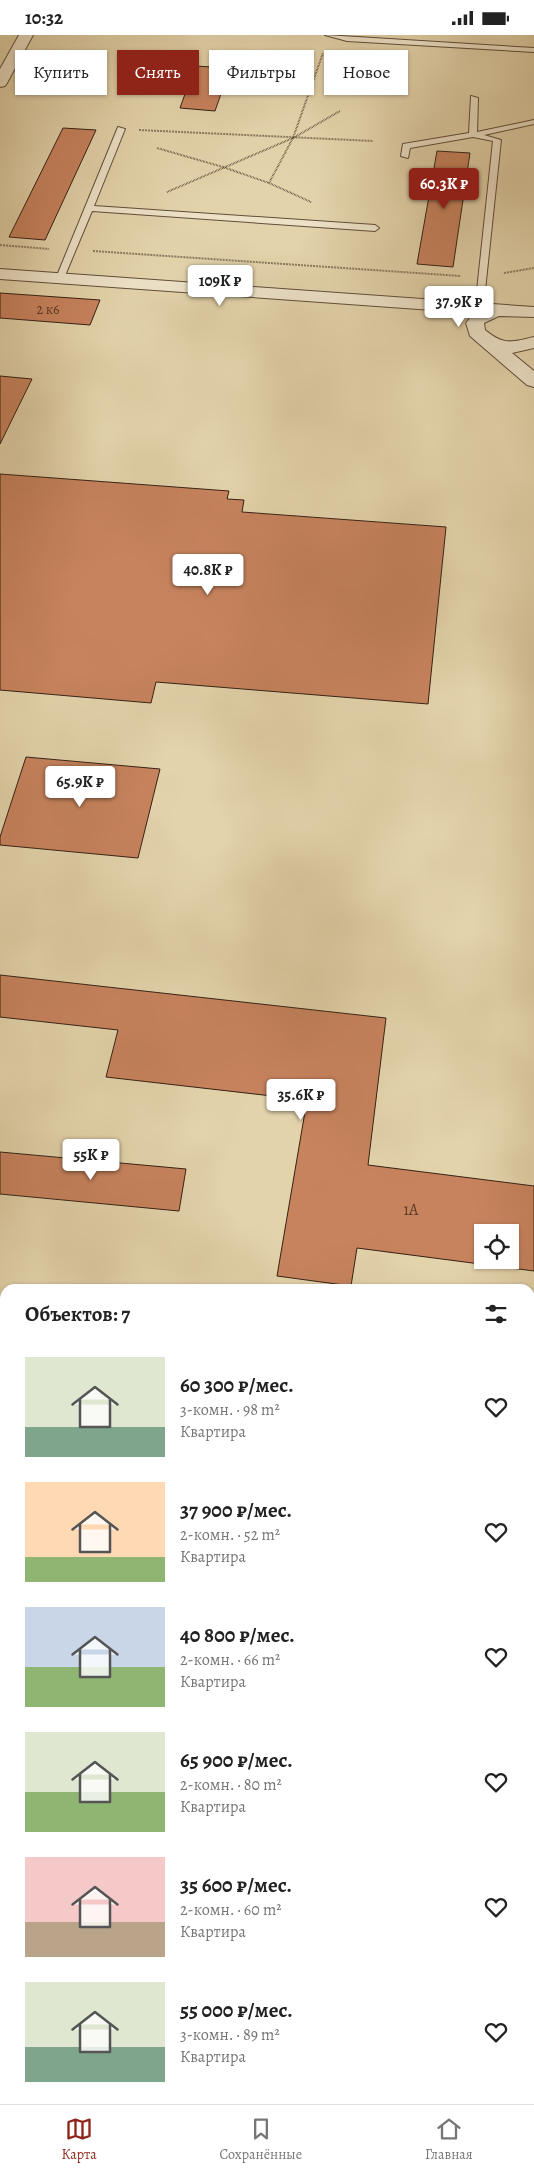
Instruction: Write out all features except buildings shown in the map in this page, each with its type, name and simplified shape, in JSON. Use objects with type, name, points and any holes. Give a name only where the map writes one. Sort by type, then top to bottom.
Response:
[{"type":"street","points":[[0,83],[6,60],[26,35]]},
{"type":"street","points":[[0,274],[532,313]]},
{"type":"street","points":[[443,307],[506,356],[534,381]]},
{"type":"street","points":[[476,332],[475,323],[479,316],[488,310]]},
{"type":"street","points":[[490,344],[506,349],[531,343]]},
{"type":"street","points":[[506,356],[531,343]]},
{"type":"lane","points":[[329,35],[347,39],[534,50]]},
{"type":"lane","points":[[473,135],[474,99]]},
{"type":"lane","points":[[405,156],[406,146],[473,135],[534,122]]},
{"type":"lane","points":[[60,278],[121,129]]},
{"type":"lane","points":[[473,135],[497,140],[483,277],[488,310]]},
{"type":"lane","points":[[89,208],[375,228]]},
{"type":"path","points":[[269,183],[293,138],[329,35]]},
{"type":"path","points":[[162,195],[293,138],[340,111]]},
{"type":"path","points":[[121,129],[373,141]]},
{"type":"path","points":[[157,148],[223,167],[269,183],[315,204]]},
{"type":"path","points":[[0,245],[483,277],[534,268]]}]
